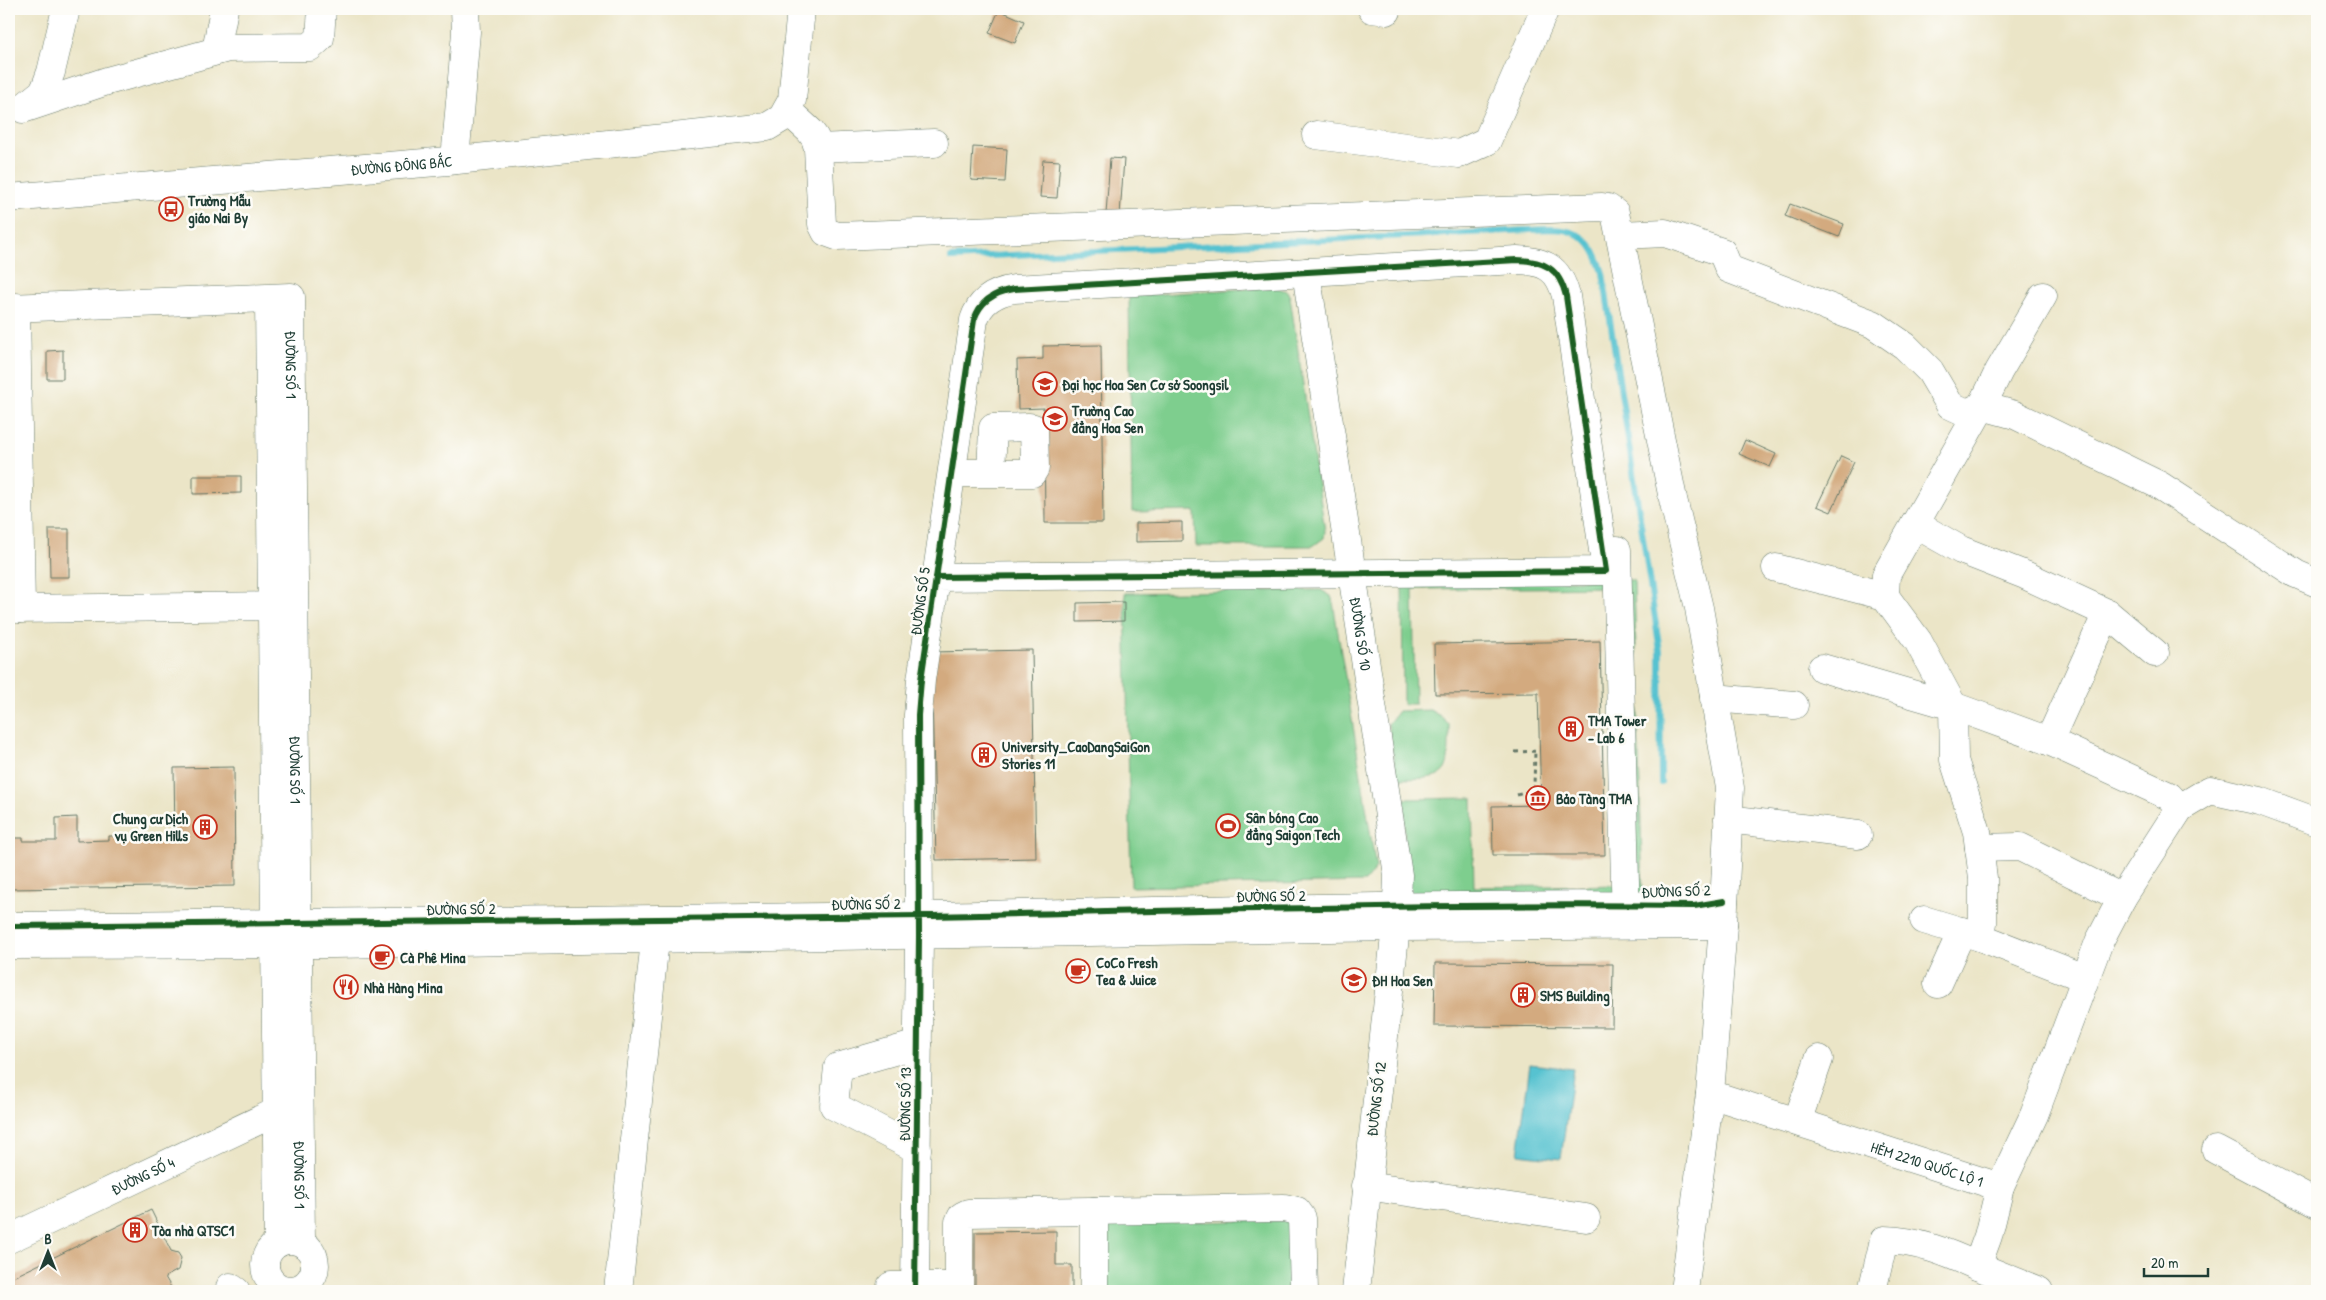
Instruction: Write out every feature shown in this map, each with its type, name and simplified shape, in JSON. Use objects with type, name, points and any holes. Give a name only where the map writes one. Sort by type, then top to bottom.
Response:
[{"type":"street","points":[[16,114],[44,91],[51,72],[66,9]]},
{"type":"street","points":[[216,51],[224,9]]},
{"type":"street","points":[[16,114],[107,81],[228,48],[310,47],[320,38],[322,9]]},
{"type":"street","points":[[455,160],[466,32],[465,9]]},
{"type":"street","points":[[801,9],[794,90],[788,110],[815,138],[818,148],[822,224],[826,232],[837,236],[1602,207],[1608,208],[1615,213],[1673,499],[1700,608],[1730,788],[1710,1094],[1684,1291]]},
{"type":"street","points":[[1316,135],[1459,154],[1487,141],[1545,9]]},
{"type":"street","name":"ĐƯỜNG ĐÔNG BẮC","points":[[9,198],[455,160],[767,127],[782,118],[788,110]]},
{"type":"street","points":[[818,148],[934,143]]},
{"type":"street","points":[[1620,235],[1665,233],[1722,252],[1729,269],[1873,324],[1897,340],[1930,371],[1950,405],[1967,413],[1982,406],[2015,415],[2159,485],[2296,574],[2317,583]]},
{"type":"street","points":[[936,578],[1606,571],[1566,296],[1560,278],[1555,272],[1538,262],[1517,260],[1306,272]]},
{"type":"street","name":"ĐƯỜNG SỐ 5","points":[[919,926],[918,715],[974,320],[978,310],[990,297],[1014,289],[1306,272]]},
{"type":"street","name":"ĐƯỜNG SỐ 10","points":[[1306,272],[1398,875],[1397,917]]},
{"type":"street","points":[[1885,596],[1886,575],[1982,406],[1999,371],[2043,296]]},
{"type":"street","name":"ĐƯỜNG SỐ 1","points":[[12,308],[280,298],[289,1242]]},
{"type":"street","points":[[12,308],[15,609],[283,606]]},
{"type":"street","points":[[952,473],[991,473]]},
{"type":"street","points":[[1616,517],[1626,915]]},
{"type":"street","points":[[1915,524],[1961,550],[2025,575],[2107,613],[2155,653]]},
{"type":"street","points":[[1776,568],[1885,596],[1910,628],[1953,706],[1954,760],[1977,832],[1983,878],[1984,908],[1983,923],[1971,934],[1938,984]]},
{"type":"street","points":[[2049,741],[2107,613]]},
{"type":"street","points":[[1822,668],[1953,706],[2049,741],[2168,796],[2180,808]]},
{"type":"street","points":[[1714,698],[1794,705]]},
{"type":"street","points":[[2000,1187],[2034,1115],[2099,942],[2122,898],[2180,808],[2210,790],[2260,801],[2317,822]]},
{"type":"street","points":[[1728,819],[1858,835]]},
{"type":"street","points":[[1979,848],[2020,847],[2122,898]]},
{"type":"street","name":"ĐƯỜNG SỐ 2","points":[[20,935],[286,934],[919,926],[1723,913]]},
{"type":"street","name":"ĐƯỜNG SỐ 12","points":[[1356,1291],[1366,1186],[1397,917]]},
{"type":"street","points":[[1924,920],[1971,934],[2085,978]]},
{"type":"street","name":"ĐƯỜNG SỐ 2","points":[[286,934],[655,940],[919,926]]},
{"type":"street","name":"ĐƯỜNG SỐ 13","points":[[902,1288],[916,1258],[919,926]]},
{"type":"street","points":[[618,1291],[655,940]]},
{"type":"street","points":[[917,1149],[834,1106],[838,1067],[918,1044]]},
{"type":"street","points":[[1797,1122],[1819,1059]]},
{"type":"street","name":"HẺM 2210 QUỐC LỘ 1","points":[[1710,1094],[2000,1187],[1988,1236],[1977,1266]]},
{"type":"street","name":"ĐƯỜNG SỐ 4","points":[[9,1239],[288,1112]]},
{"type":"street","points":[[2216,1150],[2317,1204]]},
{"type":"street","points":[[1366,1186],[1586,1218]]},
{"type":"street","points":[[902,1288],[959,1288],[958,1225],[964,1214],[971,1212],[1284,1208],[1294,1210],[1300,1214],[1303,1223],[1304,1291]]},
{"type":"street","points":[[1094,1211],[1094,1291]]},
{"type":"street","points":[[1872,1291],[1884,1240],[1908,1241],[1949,1254],[2039,1291]]},
{"type":"street","points":[[289,1242],[308,1246],[315,1260],[315,1272],[306,1288],[246,1287],[264,1266],[272,1248],[289,1242]]},
{"type":"path","points":[[1515,752],[1537,751],[1534,786],[1527,792],[1517,795]]},
{"type":"green space","points":[[1274,287],[1287,291],[1290,297],[1325,531],[1324,538],[1313,546],[1196,546],[1195,511],[1132,512],[1129,296]]},
{"type":"green space","points":[[1402,580],[1634,580],[1643,896],[1405,900],[1404,799],[1472,798],[1474,887],[1632,885],[1627,587],[1413,589],[1415,704],[1403,704]]},
{"type":"green space","points":[[1321,590],[1331,596],[1333,602],[1376,868],[1365,882],[1131,887],[1125,593]]},
{"type":"green space","points":[[1430,710],[1449,724],[1447,765],[1443,771],[1428,778],[1397,779],[1388,724],[1398,711]]},
{"type":"green space","points":[[1289,1220],[1295,1291],[1104,1291],[1105,1224]]},
{"type":"water","points":[[1530,1064],[1573,1069],[1561,1159],[1518,1154]]},
{"type":"building","points":[[999,10],[1024,21],[1015,43],[989,33]]},
{"type":"building","points":[[973,147],[1007,149],[1005,182],[971,180]]},
{"type":"building","points":[[1110,158],[1124,159],[1120,215],[1106,214]]},
{"type":"building","points":[[1043,160],[1060,161],[1057,198],[1040,197]]},
{"type":"building","points":[[1790,204],[1844,224],[1839,237],[1785,216]]},
{"type":"building","points":[[1101,345],[1103,523],[1045,523],[1044,408],[1018,409],[1017,360],[1043,359],[1043,346]]},
{"type":"building","points":[[63,350],[63,379],[47,379],[47,351]]},
{"type":"building","points":[[1745,440],[1776,454],[1770,467],[1739,454]]},
{"type":"building","points":[[1841,456],[1854,462],[1831,512],[1817,506]]},
{"type":"building","points":[[193,476],[241,476],[241,493],[193,494]]},
{"type":"building","points":[[1182,522],[1182,541],[1136,542],[1136,523]]},
{"type":"building","points":[[49,529],[69,529],[69,577],[50,577]]},
{"type":"building","points":[[1124,602],[1124,621],[1077,622],[1077,603]]},
{"type":"building","name":"TMA Tower - Lab 6","points":[[1600,641],[1605,855],[1493,855],[1492,806],[1541,805],[1538,693],[1435,694],[1434,644]]},
{"type":"building","name":"University_CaoDangSaiGon Stories 11","points":[[1032,650],[1036,858],[936,860],[931,652]]},
{"type":"building","name":"Chung cư Dịch vụ Green Hills","points":[[234,767],[235,886],[9,889],[9,838],[23,838],[23,841],[56,841],[56,818],[77,817],[77,841],[109,840],[109,836],[150,836],[150,839],[175,839],[174,768]]},
{"type":"building","name":"SMS Building","points":[[1435,963],[1613,964],[1612,1027],[1434,1026]]},
{"type":"building","name":"Tòa nhà QTSC1","points":[[151,1210],[171,1251],[178,1253],[181,1258],[178,1270],[165,1277],[172,1289],[167,1291],[9,1291],[9,1279]]},
{"type":"building","points":[[1056,1231],[1056,1265],[1072,1265],[1072,1291],[975,1291],[975,1232]]},
{"type":"waterway","points":[[951,258],[1549,229],[1570,232],[1585,239],[1591,245],[1603,273],[1660,651],[1661,783]]},
{"type":"cycle path","points":[[915,1291],[919,936],[918,715],[921,680],[974,320],[980,308],[989,298],[1001,292],[1014,289],[1517,260],[1543,264],[1555,273],[1563,286],[1606,571],[936,577]]},
{"type":"cycle path","points":[[9,926],[695,920],[1405,907],[1694,906],[1724,901]]},
{"type":"place","name":"Trường Mẫu giáo Nai By","points":[[171,209]]},
{"type":"place","name":"Đại học Hoa Sen Cơ sở Soongsil","points":[[1045,384]]},
{"type":"place","name":"Trường Cao đẳng Hoa Sen","points":[[1055,419]]},
{"type":"place","name":"TMA Tower - Lab 6","points":[[1571,729]]},
{"type":"place","name":"University_CaoDangSaiGon Stories 11","points":[[984,755]]},
{"type":"place","name":"Bảo Tàng TMA","points":[[1538,798]]},
{"type":"place","name":"Sân bóng Cao đẳng Saigon Tech","points":[[1228,826]]},
{"type":"place","name":"Chung cư Dịch vụ Green Hills","points":[[205,827]]},
{"type":"place","name":"Cà Phê Mina","points":[[382,957]]},
{"type":"place","name":"CoCo Fresh Tea & Juice","points":[[1078,971]]},
{"type":"place","name":"ĐH Hoa Sen","points":[[1354,980]]},
{"type":"place","name":"Nhà Hàng Mina","points":[[346,987]]},
{"type":"place","name":"SMS Building","points":[[1523,995]]},
{"type":"place","name":"Tòa nhà QTSC1","points":[[135,1230]]}]
